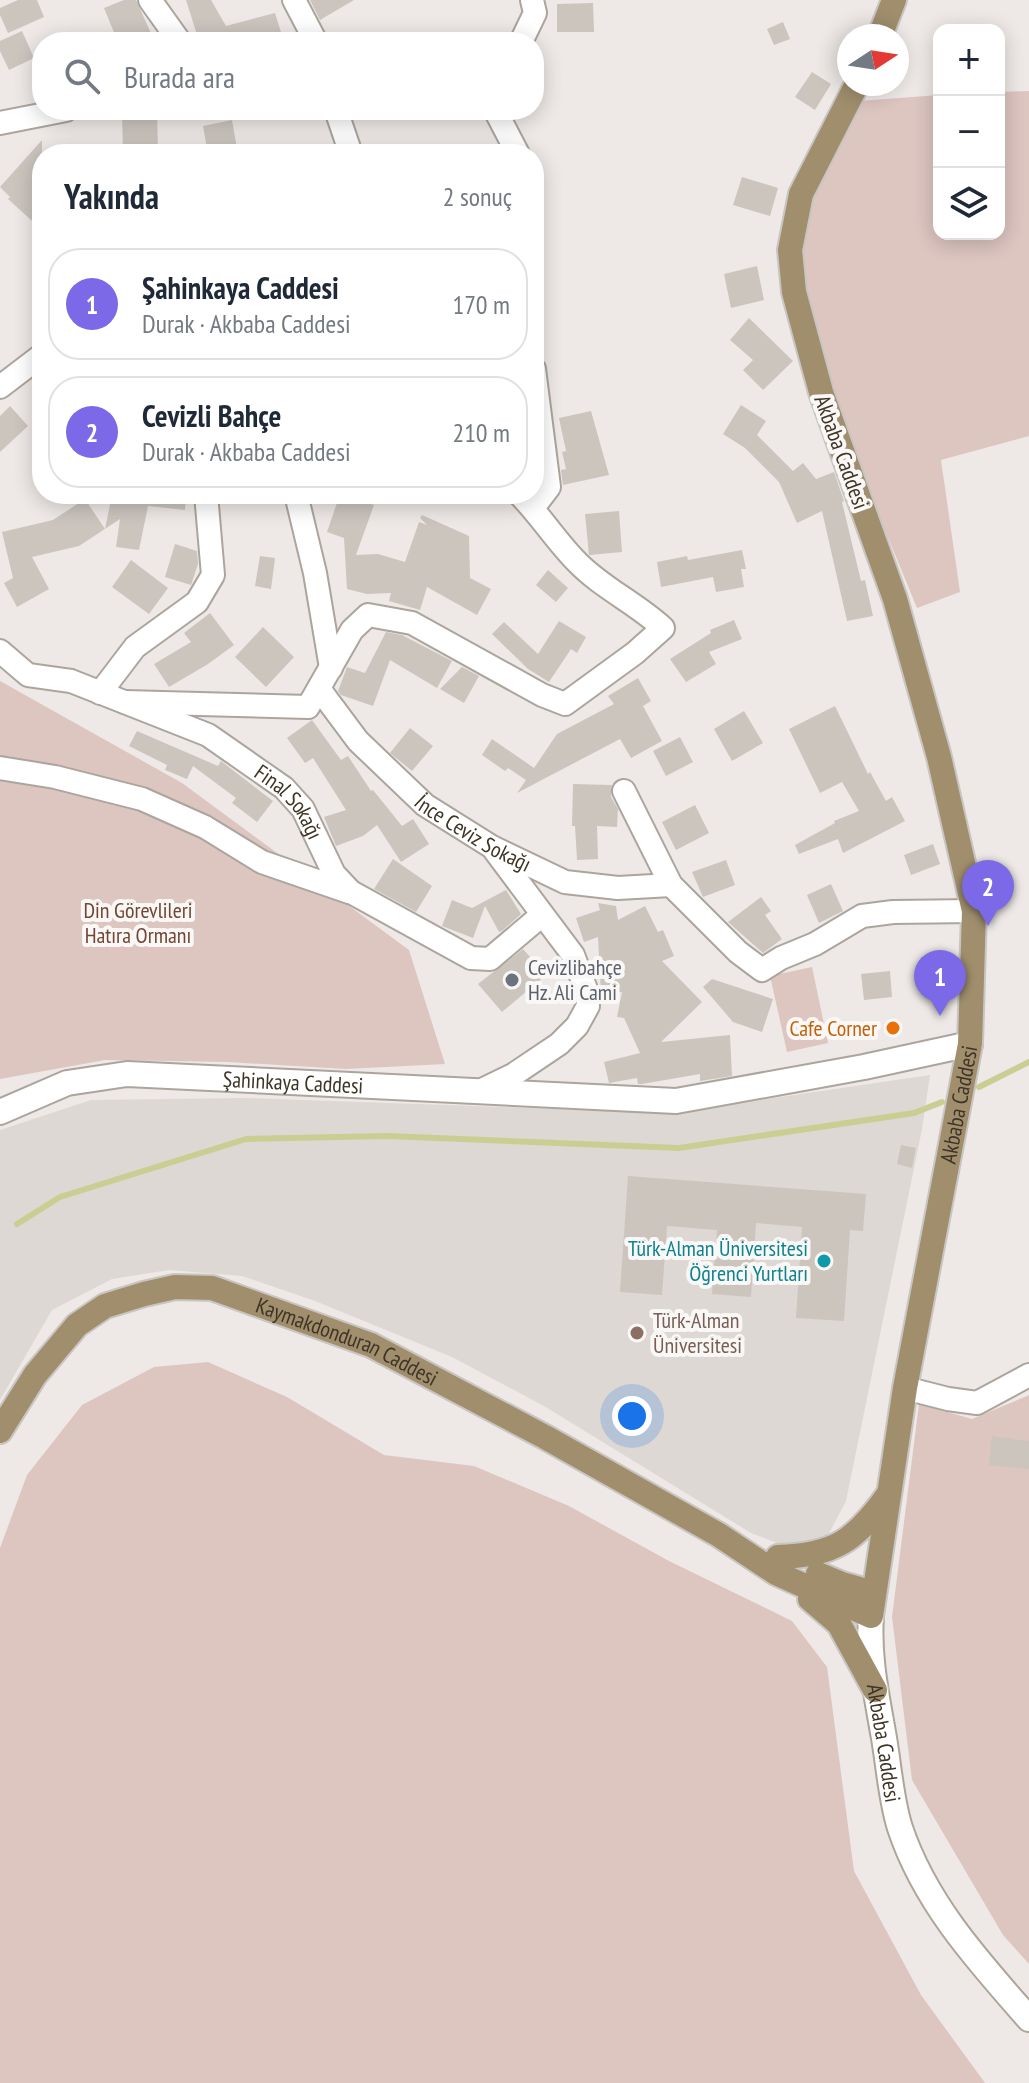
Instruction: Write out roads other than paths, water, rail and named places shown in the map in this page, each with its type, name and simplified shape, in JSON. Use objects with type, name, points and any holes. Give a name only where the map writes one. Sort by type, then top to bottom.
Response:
[{"type":"main road","points":[[885,24],[894,0]]},
{"type":"main road","name":"Akbaba Caddesi","points":[[851,96],[801,194],[790,250],[794,292],[821,392],[895,599],[939,757],[974,911],[970,1044],[905,1388],[873,1605]]},
{"type":"main road","name":"Kaymakdonduran Caddesi","points":[[0,1431],[58,1345],[105,1306],[175,1287],[212,1288],[371,1345],[777,1565]]},
{"type":"main road","points":[[777,1565],[837,1546],[859,1531],[889,1493]]},
{"type":"main road","points":[[777,1565],[873,1605]]},
{"type":"main road","points":[[777,1565],[833,1616],[875,1690]]},
{"type":"street","points":[[150,0],[173,32]]},
{"type":"street","points":[[294,0],[311,32]]},
{"type":"street","points":[[526,32],[535,13],[532,0]]},
{"type":"street","points":[[0,123],[32,117]]},
{"type":"street","points":[[339,120],[348,144]]},
{"type":"street","points":[[500,120],[513,144]]},
{"type":"street","points":[[0,387],[32,363]]},
{"type":"street","points":[[544,448],[549,487],[544,490]]},
{"type":"street","points":[[100,693],[135,647],[197,602],[213,575],[207,504]]},
{"type":"street","points":[[298,504],[315,573],[331,668]]},
{"type":"street","points":[[125,702],[308,707],[352,630],[368,615],[412,623],[542,695],[565,704],[635,653],[663,628],[576,562],[529,504]]},
{"type":"street","name":"Final Sokağı","points":[[0,651],[28,675],[71,681],[208,735],[284,788],[303,809],[334,874],[351,892],[471,958],[490,959],[542,915]]},
{"type":"street","name":"İnce Ceviz Sokağı","points":[[320,690],[358,741],[425,805],[492,847],[565,882],[618,888],[671,885]]},
{"type":"street","points":[[0,768],[55,777],[142,799],[205,827],[262,862],[351,892]]},
{"type":"street","points":[[624,791],[671,885],[738,952],[762,970],[862,916],[893,912],[974,911]]},
{"type":"street","points":[[478,1092],[513,1075],[559,1044],[577,1026],[588,1006],[587,992],[573,955],[492,847]]},
{"type":"street","name":"Şahinkaya Caddesi","points":[[0,1112],[67,1083],[127,1074],[676,1101],[864,1067],[970,1044]]},
{"type":"street","points":[[905,1388],[977,1403],[1029,1375]]},
{"type":"street","name":"Akbaba Caddesi","points":[[873,1605],[870,1638],[875,1690],[900,1826],[922,1881],[961,1941],[1029,2019]]},
{"type":"waterway","points":[[979,1087],[1029,1062]]},
{"type":"waterway","points":[[17,1224],[60,1197],[246,1139],[387,1136],[679,1148],[914,1113],[942,1102]]},
{"type":"place","name":"Cevizli Bahçe","points":[[988,926]]},
{"type":"place","name":"Cevizlibahçe Hz. Ali Cami","points":[[512,980]]},
{"type":"place","name":"Şahinkaya Caddesi","points":[[940,1016]]},
{"type":"place","name":"Cafe Corner","points":[[893,1028]]},
{"type":"place","name":"Türk-Alman Üniversitesi Öğrenci Yurtları","points":[[824,1261]]},
{"type":"place","name":"Türk-Alman Üniversitesi","points":[[637,1333]]},
{"type":"park label","name":"Din Görevlileri Hatıra Ormanı","points":[[138,922]]}]
